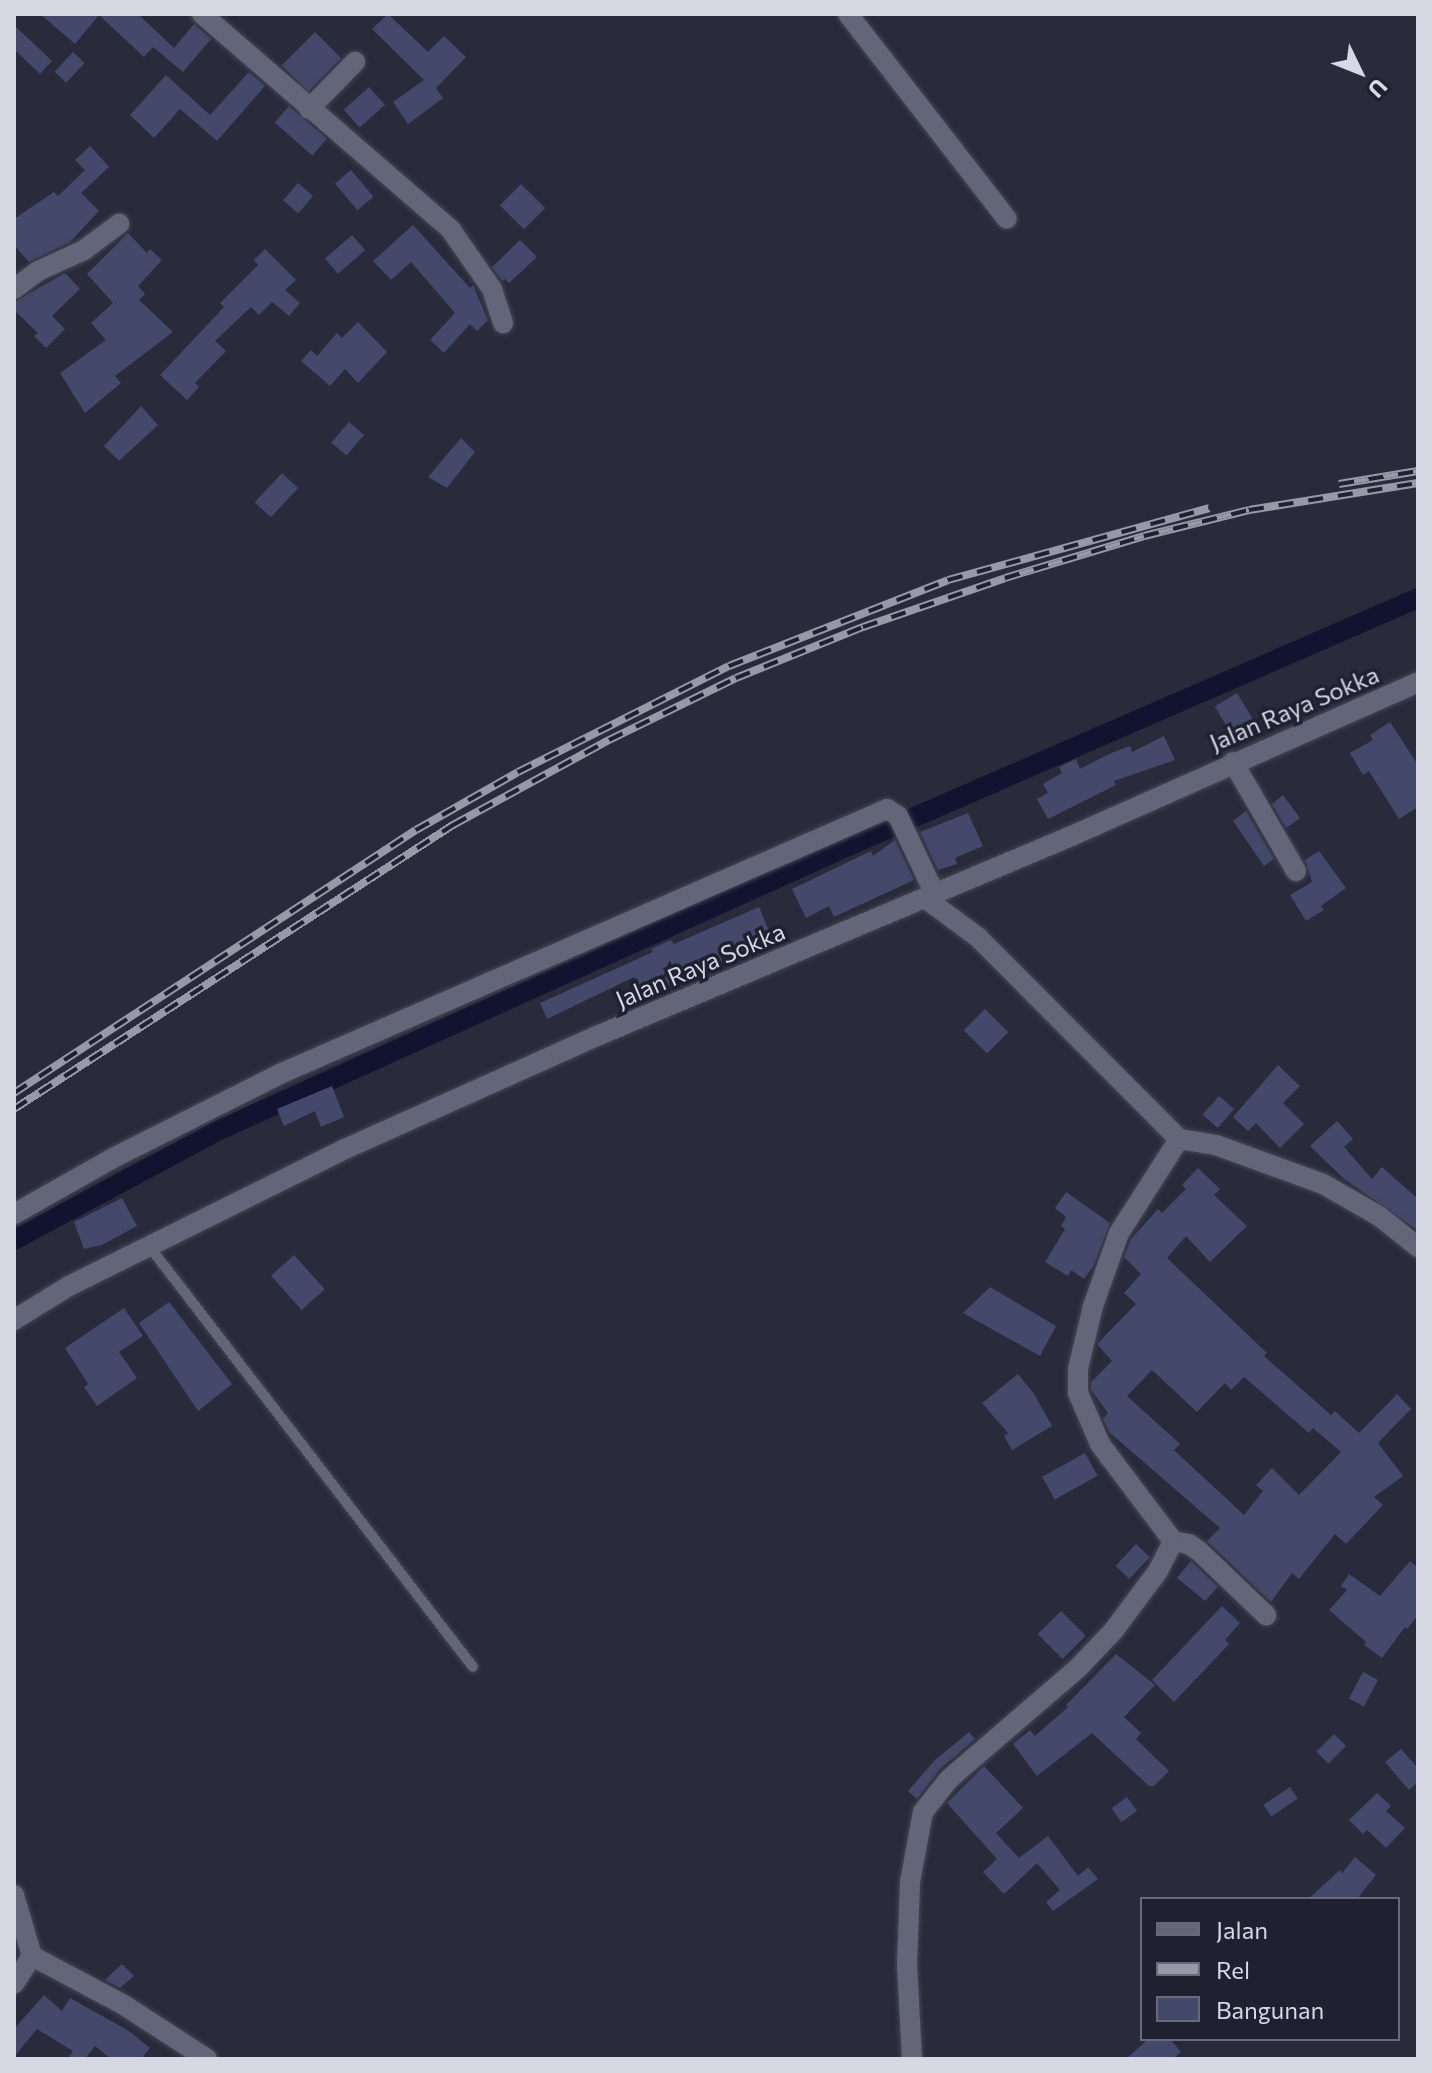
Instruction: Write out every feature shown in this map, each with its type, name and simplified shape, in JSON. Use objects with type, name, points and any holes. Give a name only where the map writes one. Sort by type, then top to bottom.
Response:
[{"type":"street","points":[[202,14],[451,230],[486,277],[503,323]]},
{"type":"street","points":[[848,14],[1007,219]]},
{"type":"street","points":[[309,109],[355,62]]},
{"type":"street","points":[[14,289],[38,271],[84,250],[119,224]]},
{"type":"street","name":"Jalan Raya Sokka","points":[[14,1320],[69,1286],[373,1136],[597,1036],[1069,837],[1418,682]]},
{"type":"street","points":[[1233,762],[1296,871]]},
{"type":"street","points":[[14,1214],[115,1157],[282,1073],[887,809],[898,816],[929,895],[979,938],[1179,1139],[1216,1145],[1323,1184],[1379,1216],[1418,1247]]},
{"type":"street","points":[[1173,1541],[1100,1444],[1078,1393],[1078,1369],[1093,1306],[1119,1233],[1179,1139]]},
{"type":"street","points":[[1173,1541],[1180,1541],[1199,1551],[1266,1615]]},
{"type":"street","points":[[912,2059],[907,1965],[910,1882],[923,1812],[949,1779],[1078,1668],[1114,1630],[1158,1571],[1173,1541]]},
{"type":"street","points":[[14,1895],[32,1956],[124,2005],[207,2059]]},
{"type":"street","points":[[14,1984],[32,1956]]},
{"type":"lane","points":[[149,1246],[473,1667]]},
{"type":"building","points":[[40,14],[138,14],[174,48],[194,24],[211,39],[183,72],[153,47],[144,57],[99,15],[75,44]]},
{"type":"building","points":[[388,14],[428,52],[444,36],[466,57],[436,88],[443,98],[408,124],[393,102],[424,80],[372,29]]},
{"type":"building","points":[[14,25],[52,61],[40,74],[14,49]]},
{"type":"building","points":[[315,32],[341,58],[308,91],[282,65]]},
{"type":"building","points":[[73,52],[85,63],[66,83],[55,72]]},
{"type":"building","points":[[249,72],[265,86],[217,141],[180,109],[154,138],[130,115],[166,75],[210,115]]},
{"type":"building","points":[[369,87],[385,105],[360,128],[344,110]]},
{"type":"building","points":[[289,106],[327,139],[312,155],[275,123]]},
{"type":"building","points":[[90,146],[109,167],[81,193],[99,211],[70,242],[29,262],[14,245],[14,219],[54,192],[58,196],[85,170],[75,160]]},
{"type":"building","points":[[351,170],[373,197],[357,210],[335,183]]},
{"type":"building","points":[[298,183],[313,196],[298,213],[283,200]]},
{"type":"building","points":[[521,184],[545,208],[524,229],[500,205]]},
{"type":"building","points":[[413,225],[470,288],[473,285],[488,320],[477,331],[470,324],[444,353],[430,340],[455,313],[411,262],[391,280],[373,261]]},
{"type":"building","points":[[128,233],[147,253],[150,249],[162,260],[138,286],[145,294],[139,300],[173,332],[115,376],[121,383],[85,413],[60,373],[106,340],[91,323],[113,303],[87,274]]},
{"type":"building","points":[[352,235],[365,250],[338,274],[325,259]]},
{"type":"building","points":[[520,240],[537,257],[509,283],[505,279],[502,281],[492,267]]},
{"type":"building","points":[[265,249],[296,280],[285,290],[300,303],[289,316],[272,302],[259,315],[251,307],[215,341],[226,351],[195,383],[199,387],[187,400],[160,375],[224,307],[220,303],[258,265],[254,260]]},
{"type":"building","points":[[65,273],[80,289],[52,316],[65,329],[46,348],[34,336],[38,333],[14,310],[14,302]]},
{"type":"building","points":[[358,322],[387,352],[358,383],[345,369],[330,386],[301,361],[311,350],[317,356],[337,333],[342,338]]},
{"type":"building","points":[[141,406],[158,425],[119,461],[104,446]]},
{"type":"building","points":[[349,422],[364,435],[346,455],[331,442]]},
{"type":"building","points":[[461,438],[475,452],[447,488],[428,477]]},
{"type":"building","points":[[282,473],[298,488],[271,517],[255,502]]},
{"type":"building","points":[[1237,693],[1253,720],[1231,733],[1215,706]]},
{"type":"building","points":[[1390,722],[1418,765],[1418,807],[1399,819],[1369,771],[1363,775],[1350,753],[1373,740],[1370,735]]},
{"type":"building","points":[[1164,736],[1175,760],[1114,781],[1116,785],[1048,819],[1037,799],[1048,793],[1043,784],[1062,773],[1059,767],[1076,759],[1080,769],[1111,753],[1130,746],[1132,752]]},
{"type":"building","points":[[1283,795],[1300,818],[1286,828],[1272,804]]},
{"type":"building","points":[[1246,811],[1274,859],[1264,866],[1233,821]]},
{"type":"building","points":[[968,813],[983,846],[955,858],[957,864],[938,870],[920,832]]},
{"type":"building","points":[[895,840],[914,880],[834,917],[829,906],[806,918],[792,889],[871,851],[873,856]]},
{"type":"building","points":[[1319,851],[1346,888],[1321,906],[1324,910],[1306,921],[1290,895],[1312,882],[1305,860]]},
{"type":"building","points":[[759,907],[772,938],[669,986],[663,974],[638,986],[634,977],[547,1019],[540,1003],[653,952],[651,949],[671,940],[674,944]]},
{"type":"building","points":[[985,1009],[1008,1032],[987,1054],[964,1030]]},
{"type":"building","points":[[1278,1065],[1300,1086],[1283,1103],[1304,1124],[1280,1148],[1256,1123],[1248,1131],[1233,1117]]},
{"type":"building","points":[[332,1086],[344,1117],[321,1127],[315,1111],[284,1126],[277,1109]]},
{"type":"building","points":[[1219,1096],[1234,1109],[1218,1128],[1203,1115]]},
{"type":"building","points":[[1337,1121],[1353,1139],[1344,1147],[1372,1179],[1382,1167],[1418,1199],[1416,1229],[1343,1178],[1310,1146]]},
{"type":"building","points":[[1198,1168],[1220,1189],[1214,1195],[1247,1226],[1210,1262],[1186,1236],[1167,1258],[1267,1353],[1264,1356],[1331,1415],[1335,1411],[1359,1433],[1397,1394],[1411,1409],[1378,1443],[1403,1476],[1374,1497],[1383,1505],[1346,1544],[1335,1534],[1299,1579],[1292,1573],[1271,1602],[1207,1541],[1220,1528],[1109,1432],[1103,1419],[1108,1413],[1091,1390],[1091,1382],[1112,1361],[1097,1344],[1136,1304],[1124,1293],[1141,1274],[1124,1257],[1131,1239],[1158,1209],[1162,1213],[1186,1189],[1182,1185]],"holes":[[[1152,1370],[1197,1412],[1225,1383],[1231,1390],[1244,1377],[1309,1433],[1313,1428],[1341,1452],[1299,1495],[1272,1468],[1256,1485],[1263,1491],[1244,1515],[1174,1450],[1180,1444],[1127,1396]]]},
{"type":"building","points":[[1066,1192],[1110,1223],[1094,1265],[1084,1279],[1071,1270],[1068,1276],[1045,1262],[1065,1229],[1061,1226],[1066,1217],[1055,1208]]},
{"type":"building","points":[[122,1198],[137,1226],[102,1245],[84,1249],[74,1222]]},
{"type":"building","points":[[294,1255],[325,1289],[302,1310],[271,1276]]},
{"type":"building","points":[[990,1287],[1056,1326],[1040,1356],[963,1313]]},
{"type":"building","points":[[169,1302],[232,1384],[198,1411],[139,1323]]},
{"type":"building","points":[[124,1308],[143,1336],[119,1352],[137,1378],[97,1406],[84,1387],[88,1384],[65,1348]]},
{"type":"building","points":[[1018,1374],[1034,1394],[1052,1426],[1012,1450],[1004,1436],[1008,1433],[982,1403]]},
{"type":"building","points":[[1085,1453],[1098,1476],[1055,1499],[1042,1477]]},
{"type":"building","points":[[1136,1544],[1150,1557],[1129,1579],[1116,1566]]},
{"type":"building","points":[[1191,1561],[1218,1587],[1205,1601],[1177,1578]]},
{"type":"building","points":[[1410,1561],[1418,1568],[1418,1615],[1382,1658],[1364,1645],[1366,1642],[1329,1610],[1347,1590],[1341,1586],[1349,1574],[1380,1596]]},
{"type":"building","points":[[1222,1606],[1240,1623],[1225,1640],[1229,1644],[1174,1702],[1152,1680]]},
{"type":"building","points":[[1061,1611],[1086,1636],[1062,1659],[1038,1634]]},
{"type":"building","points":[[1116,1654],[1155,1685],[1124,1717],[1141,1733],[1136,1739],[1169,1771],[1154,1786],[1149,1786],[1092,1733],[1037,1776],[1013,1744],[1030,1730],[1035,1736],[1068,1707],[1066,1705]]},
{"type":"building","points":[[1363,1672],[1378,1680],[1364,1706],[1349,1698]]},
{"type":"building","points":[[969,1732],[975,1739],[940,1769],[917,1799],[908,1791],[935,1760]]},
{"type":"building","points":[[1334,1734],[1346,1746],[1328,1764],[1316,1752]]},
{"type":"building","points":[[1401,1749],[1418,1768],[1418,1782],[1409,1790],[1385,1762]]},
{"type":"building","points":[[984,1766],[1023,1808],[996,1833],[1019,1858],[1048,1836],[1078,1876],[1088,1867],[1098,1879],[1053,1911],[1046,1902],[1060,1890],[1037,1863],[1004,1894],[983,1872],[997,1859],[947,1803]]},
{"type":"building","points":[[1290,1787],[1298,1799],[1271,1817],[1263,1805]]},
{"type":"building","points":[[1377,1793],[1391,1806],[1386,1811],[1405,1828],[1386,1848],[1367,1830],[1363,1834],[1349,1820]]},
{"type":"building","points":[[1127,1797],[1137,1811],[1122,1822],[1112,1808]]},
{"type":"building","points":[[1355,1857],[1376,1875],[1359,1897],[1310,1897],[1340,1870],[1342,1873]]},
{"type":"building","points":[[122,1964],[134,1976],[120,1988],[105,1980]]},
{"type":"building","points":[[44,1995],[62,2011],[70,1998],[129,2031],[150,2048],[141,2059],[111,2059],[95,2046],[85,2059],[68,2059],[73,2051],[37,2029],[14,2057],[14,2029]]},
{"type":"building","points":[[1146,2041],[1172,2041],[1181,2052],[1173,2059],[1126,2059]]},
{"type":"waterway","points":[[14,1240],[215,1132],[848,846],[1418,598]]},
{"type":"railway","points":[[1339,484],[1418,471]]},
{"type":"railway","points":[[14,1109],[453,825],[609,740],[736,678],[863,627],[1005,578],[1144,536],[1249,510],[1418,483]]},
{"type":"railway","points":[[14,1093],[416,830],[518,772],[729,666],[948,580],[1209,508]]}]
